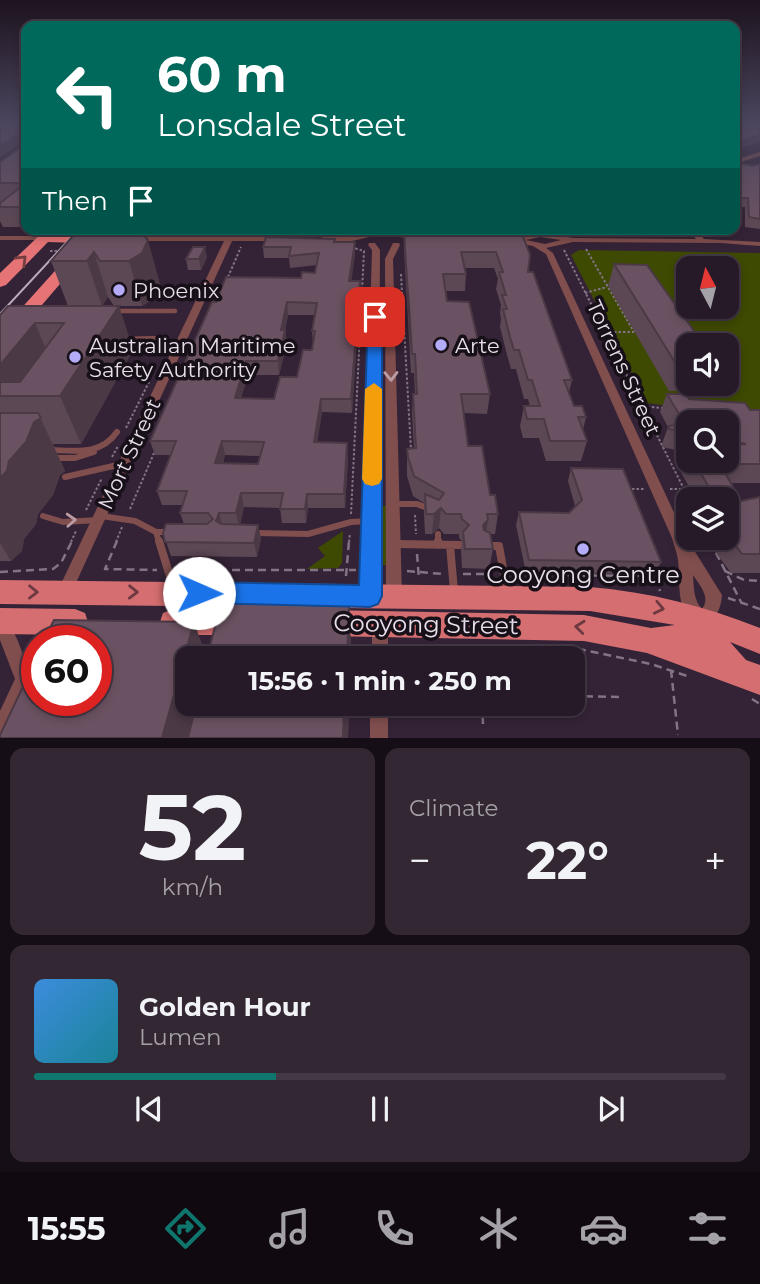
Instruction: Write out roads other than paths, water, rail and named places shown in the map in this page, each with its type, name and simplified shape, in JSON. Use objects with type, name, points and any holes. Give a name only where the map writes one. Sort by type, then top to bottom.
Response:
[{"type":"highway","points":[[0,282],[49,239],[99,236]]},
{"type":"highway","points":[[5,342],[99,236]]},
{"type":"main road","name":"Cooyong Street","points":[[0,592],[65,592],[171,581],[402,591],[453,585],[506,586],[657,607],[760,640]]},
{"type":"main road","points":[[171,581],[160,622],[225,627],[264,622]]},
{"type":"main road","points":[[380,624],[402,591]]},
{"type":"main road","name":"Mort Street","points":[[50,625],[65,592]]},
{"type":"main road","points":[[647,640],[667,640],[692,633],[701,619]]},
{"type":"main road","points":[[701,619],[705,635],[746,681]]},
{"type":"main road","points":[[0,621],[21,625]]},
{"type":"main road","points":[[85,625],[104,622]]},
{"type":"main road","name":"Cooyong Street","points":[[302,623],[380,624],[422,634],[555,625],[616,632],[647,640],[746,681]]},
{"type":"street","points":[[740,160],[759,154]]},
{"type":"street","points":[[696,235],[702,241]]},
{"type":"street","points":[[501,240],[534,236],[551,243],[573,240],[760,244]]},
{"type":"street","name":"Torrens Street","points":[[534,236],[551,243],[676,531]]},
{"type":"street","points":[[373,237],[387,247],[396,238]]},
{"type":"street","points":[[317,239],[345,244],[373,237],[396,238]]},
{"type":"street","points":[[373,237],[376,250],[376,281],[371,521],[402,591]]},
{"type":"street","points":[[0,238],[49,239]]},
{"type":"street","points":[[396,238],[390,254],[393,544],[402,591]]},
{"type":"street","points":[[129,239],[290,239]]},
{"type":"street","name":"Mort Street","points":[[65,592],[230,239]]},
{"type":"street","points":[[376,281],[390,281]]},
{"type":"street","points":[[372,462],[392,463]]},
{"type":"street","name":"Torrens Street","points":[[682,550],[687,597],[691,608],[701,619],[709,614],[714,606],[714,595],[686,550]]},
{"type":"street","points":[[380,624],[380,646]]},
{"type":"street","points":[[0,627],[6,634],[21,672]]},
{"type":"street","points":[[0,731],[21,686]]},
{"type":"street","points":[[379,716],[379,738]]},
{"type":"lane","points":[[106,311],[176,311]]},
{"type":"lane","points":[[111,339],[162,338]]},
{"type":"lane","points":[[120,345],[160,345]]},
{"type":"lane","points":[[50,458],[79,457],[102,447],[121,432]]},
{"type":"lane","points":[[38,450],[89,451],[102,447]]},
{"type":"lane","points":[[65,477],[108,465],[125,464]]},
{"type":"lane","points":[[393,504],[414,504],[436,513]]},
{"type":"lane","points":[[43,516],[63,522],[100,518],[126,519],[156,532],[183,532]]},
{"type":"lane","points":[[245,533],[308,534],[371,521]]},
{"type":"lane","points":[[156,532],[171,581]]},
{"type":"lane","points":[[438,534],[438,545]]},
{"type":"lane","points":[[393,544],[460,545]]},
{"type":"lane","points":[[450,545],[453,585]]},
{"type":"lane","points":[[486,546],[499,546],[506,586]]},
{"type":"tram line","points":[[0,314],[73,235]]},
{"type":"place","name":"Phoenix","points":[[119,290]]},
{"type":"place","name":"Arte","points":[[441,345]]},
{"type":"place","name":"Australian Maritime Safety Authority","points":[[75,357]]},
{"type":"place","name":"Cooyong Centre","points":[[583,549]]}]
